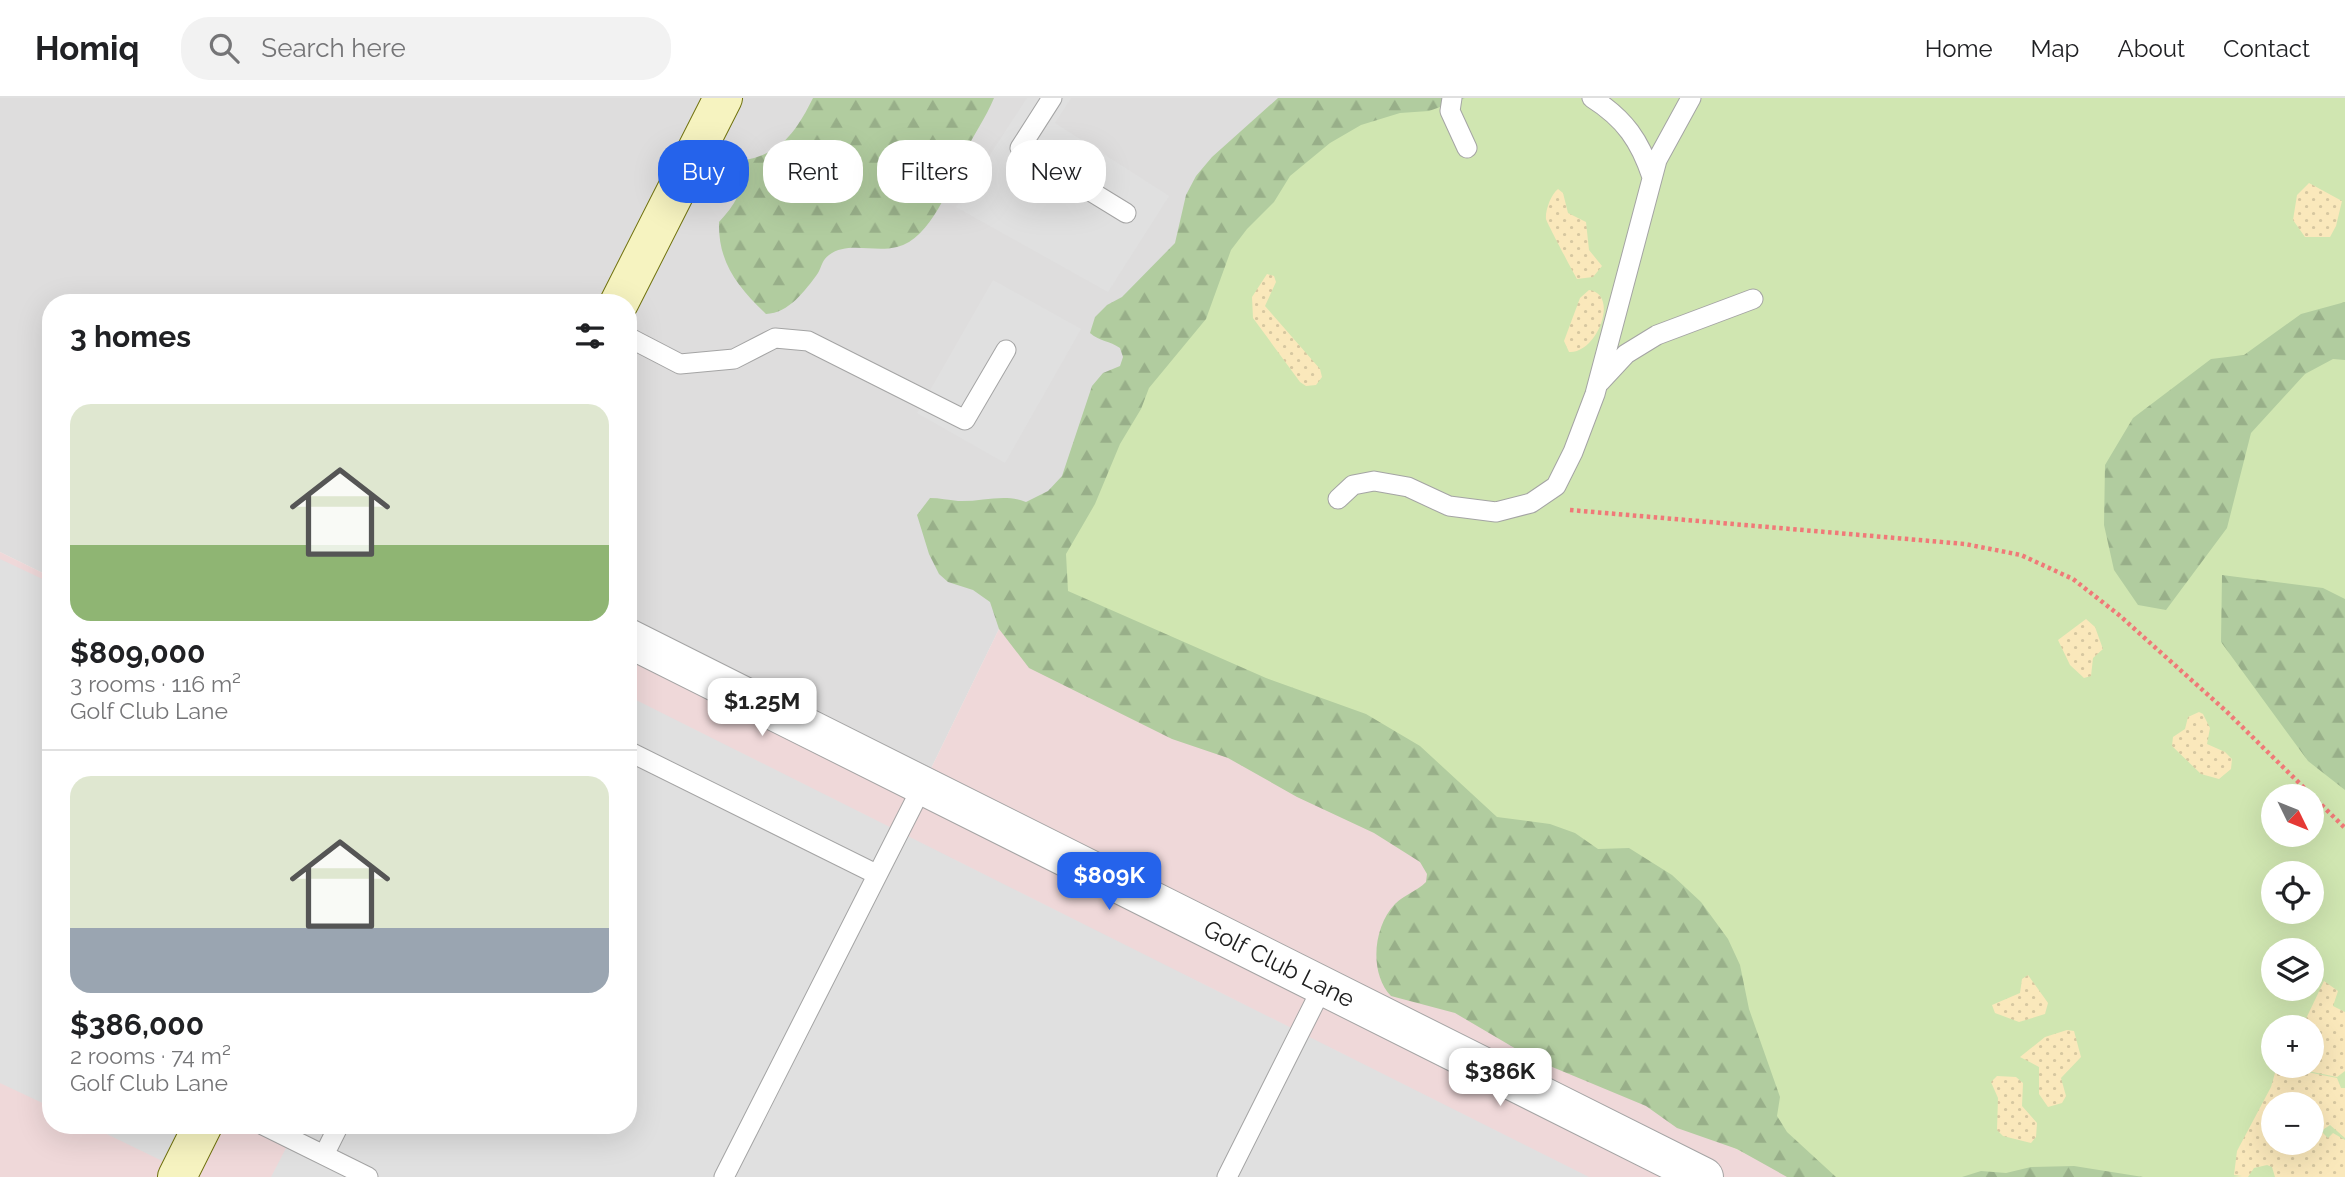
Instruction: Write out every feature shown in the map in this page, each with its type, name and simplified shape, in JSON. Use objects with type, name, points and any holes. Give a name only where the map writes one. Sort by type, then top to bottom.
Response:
[{"type":"main road","points":[[624,294],[723,98]]},
{"type":"main road","points":[[177,1177],[198,1134]]},
{"type":"street","name":"Golf Club Lane","points":[[637,642],[1704,1177]]},
{"type":"lane","points":[[1052,98],[1020,148],[1126,213]]},
{"type":"lane","points":[[1452,98],[1450,111],[1467,148]]},
{"type":"lane","points":[[1592,98],[1611,110],[1642,145],[1652,177]]},
{"type":"lane","points":[[1338,499],[1353,485],[1374,481],[1408,487],[1449,506],[1496,512],[1531,503],[1556,486],[1573,452],[1597,385],[1657,160],[1691,98]]},
{"type":"lane","points":[[1597,385],[1626,354],[1657,335],[1753,299]]},
{"type":"lane","points":[[637,342],[680,364],[734,359],[775,338],[808,341],[965,420],[1006,350]]},
{"type":"lane","points":[[637,755],[876,874]]},
{"type":"lane","points":[[724,1177],[923,785]]},
{"type":"lane","points":[[1227,1177],[1322,986]]},
{"type":"lane","points":[[281,1134],[368,1177]]},
{"type":"lane","points":[[324,1155],[334,1134]]},
{"type":"path","points":[[1520,506],[1965,544],[2021,555],[2073,579],[2119,615],[2226,712],[2345,828]]},
{"type":"shaded area","points":[[0,98],[1338,98],[1005,594],[999,629],[923,785],[637,640],[637,294],[42,294],[42,573],[0,552]]},
{"type":"shaded area","points":[[1027,98],[1071,98],[1055,123],[1082,140],[1006,140],[1006,203],[1106,203],[1106,156],[1169,196],[1108,292],[956,207],[959,203],[992,203],[992,152]]},
{"type":"shaded area","points":[[993,280],[1081,329],[1005,463],[917,413]]},
{"type":"shaded area","points":[[0,552],[42,573],[42,1134],[637,1134],[637,640],[923,785],[999,629],[1458,871],[1399,978],[1792,1177],[0,1177]]},
{"type":"shaded area","points":[[0,559],[42,579],[42,1103],[0,1083]]},
{"type":"shaded area","points":[[637,701],[1589,1177],[271,1177],[293,1134],[637,1134]]},
{"type":"shaded area","points":[[107,1134],[199,1134],[181,1170]]},
{"type":"green space","points":[[813,98],[994,98],[972,140],[877,140],[877,203],[941,203],[930,222],[909,242],[897,247],[836,251],[825,259],[818,273],[796,300],[782,310],[766,314],[732,273],[722,250],[720,237],[719,222],[734,203],[749,203],[749,159],[763,155],[763,203],[863,203],[863,140],[785,140],[801,120]]},
{"type":"green space","points":[[1278,98],[1465,98],[1429,111],[1400,113],[1361,125],[1330,143],[1290,176],[1274,202],[1247,229],[1231,250],[1206,319],[1149,388],[1141,409],[1120,444],[1095,504],[1066,554],[1068,591],[1266,678],[1366,714],[1420,746],[1497,817],[1550,824],[1575,833],[1598,849],[1629,848],[1672,875],[1701,902],[1728,939],[1740,965],[1749,1009],[1780,1097],[1777,1116],[1787,1132],[1836,1177],[1787,1177],[1737,1149],[1677,1128],[1646,1106],[1533,1059],[1455,1013],[1391,996],[1379,975],[1378,937],[1395,904],[1426,882],[1427,874],[1420,862],[1374,833],[1297,797],[1228,758],[1172,739],[1029,668],[999,629],[990,602],[973,590],[948,582],[939,574],[929,554],[917,515],[930,498],[967,501],[1009,498],[1026,502],[1048,491],[1062,476],[1092,386],[1103,373],[1120,366],[1123,357],[1120,348],[1090,333],[1095,317],[1107,305],[1122,297],[1175,243],[1186,195],[1196,176],[1212,157]]},
{"type":"green space","points":[[1338,98],[2345,98],[2345,1177],[1792,1177],[1398,978],[1458,871],[1005,594],[1275,131]]},
{"type":"green space","points":[[2345,302],[2345,360],[2333,359],[2305,374],[2251,433],[2227,528],[2166,610],[2138,605],[2114,570],[2104,525],[2105,465],[2133,418],[2211,359],[2244,355],[2301,314]]},
{"type":"green space","points":[[2222,575],[2323,588],[2345,599],[2345,790],[2308,761],[2221,642]]},
{"type":"green space","points":[[2074,1166],[2143,1177],[1962,1177],[1981,1171],[2006,1173],[2031,1167]]},
{"type":"sand","points":[[2309,183],[2342,201],[2336,226],[2330,237],[2305,237],[2293,220],[2297,195]]},
{"type":"sand","points":[[1558,189],[1563,193],[1568,213],[1586,222],[1589,250],[1602,266],[1593,277],[1577,279],[1546,219],[1549,203]]},
{"type":"sand","points":[[1267,274],[1274,276],[1276,282],[1265,306],[1320,369],[1322,377],[1316,385],[1306,386],[1300,382],[1253,318],[1252,297]]},
{"type":"sand","points":[[1589,290],[1598,294],[1603,302],[1601,323],[1588,344],[1569,352],[1564,341],[1580,298]]},
{"type":"sand","points":[[2086,619],[2095,627],[2103,649],[2093,658],[2091,676],[2084,678],[2070,665],[2058,640]]},
{"type":"sand","points":[[2199,712],[2203,714],[2210,728],[2207,744],[2225,752],[2232,759],[2231,769],[2219,779],[2201,774],[2172,746],[2173,737],[2185,729],[2188,717]]},
{"type":"sand","points":[[2028,975],[2048,1003],[2045,1014],[2019,1022],[1995,1013],[1992,1005],[2020,993],[2022,979]]},
{"type":"sand","points":[[2324,981],[2338,991],[2333,1006],[2345,1012],[2345,1071],[2337,1077],[2324,1074],[2324,1015],[2308,1015],[2314,1001],[2324,1001]]},
{"type":"sand","points":[[2067,1030],[2074,1031],[2081,1057],[2061,1078],[2066,1096],[2062,1103],[2048,1107],[2039,1094],[2039,1067],[2020,1057],[2045,1037]]},
{"type":"sand","points":[[2324,1075],[2337,1078],[2341,1088],[2345,1088],[2345,1138],[2330,1125],[2324,1129],[2324,1092],[2268,1092],[2274,1078],[2324,1078]]},
{"type":"sand","points":[[1997,1076],[2016,1077],[2023,1083],[2022,1106],[2037,1123],[2036,1137],[2031,1143],[2003,1136],[1997,1130],[1998,1098],[1991,1082]]},
{"type":"sand","points":[[2261,1106],[2261,1155],[2324,1155],[2324,1134],[2328,1138],[2333,1133],[2345,1140],[2345,1177],[2275,1177],[2272,1167],[2267,1165],[2254,1168],[2248,1177],[2233,1177],[2242,1176],[2234,1175],[2237,1151]]}]
